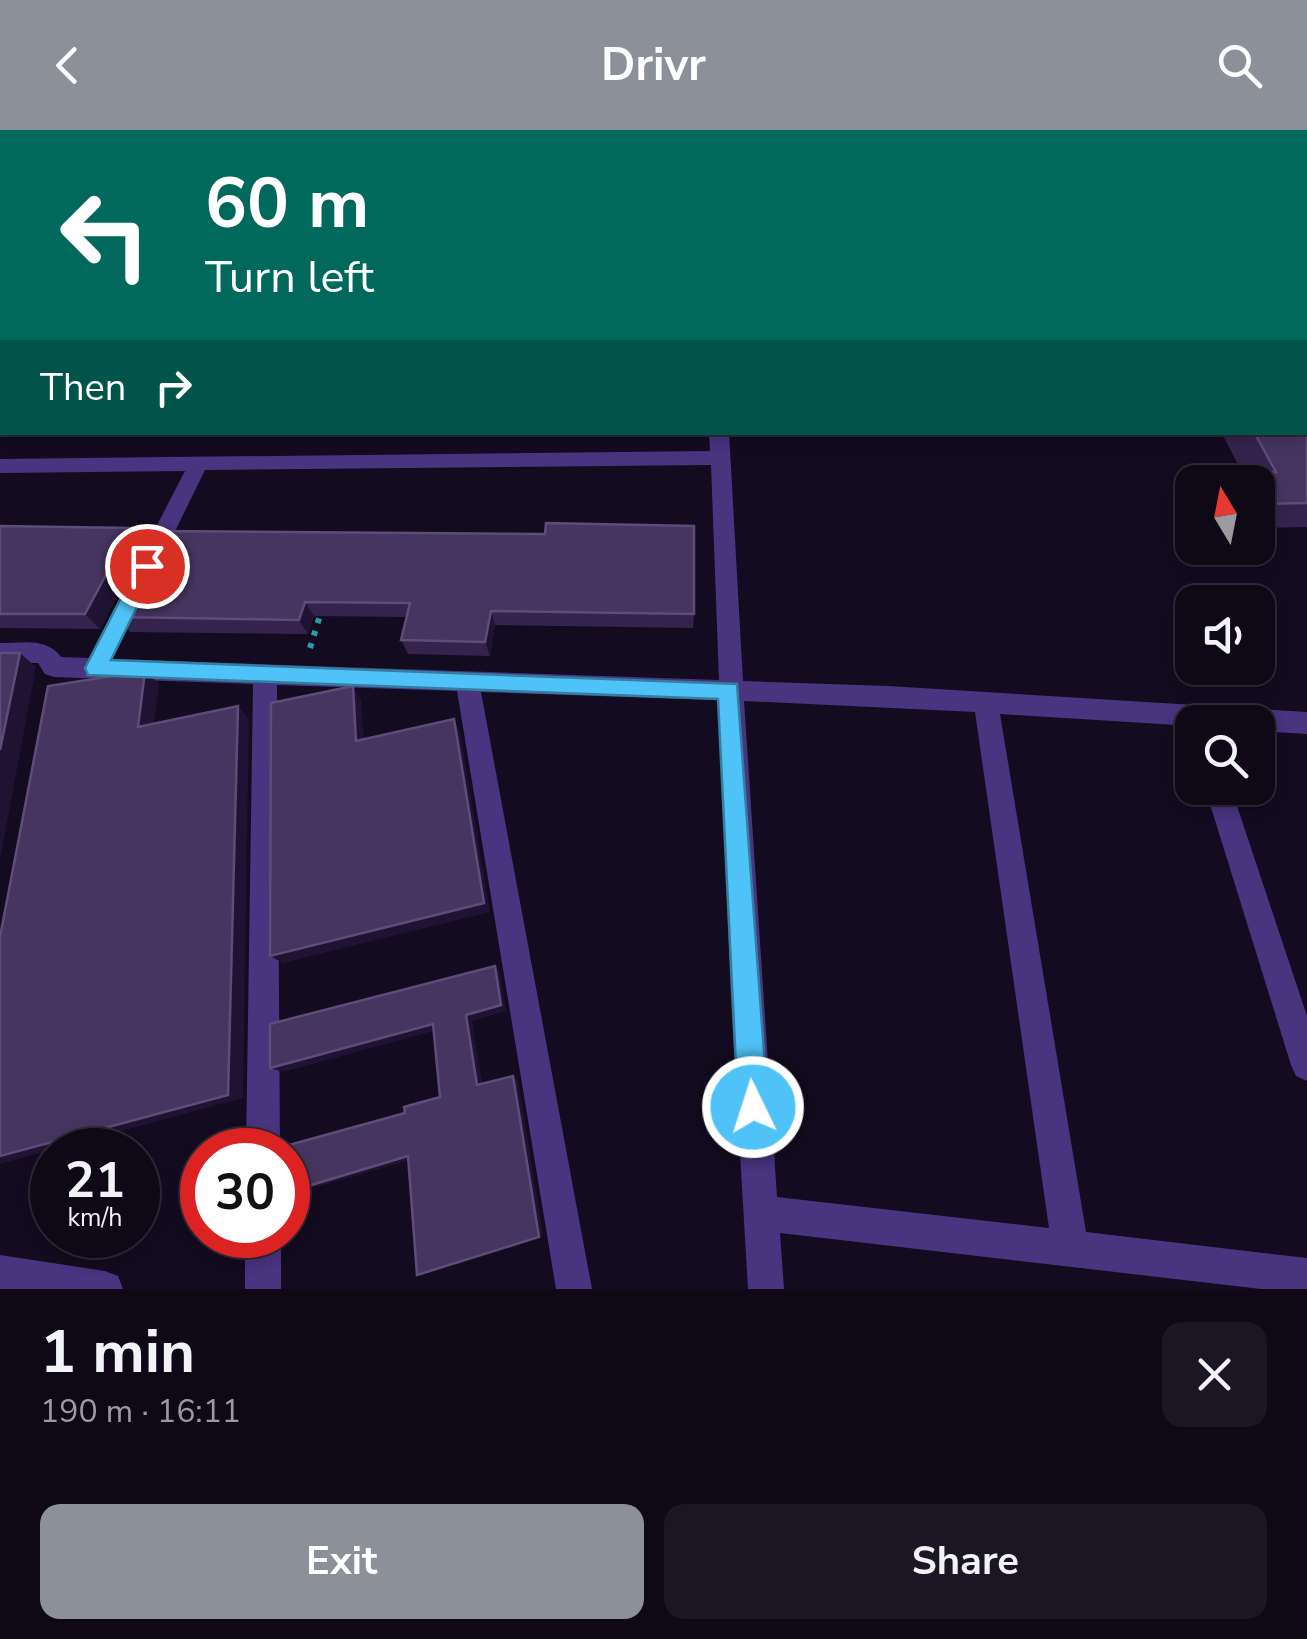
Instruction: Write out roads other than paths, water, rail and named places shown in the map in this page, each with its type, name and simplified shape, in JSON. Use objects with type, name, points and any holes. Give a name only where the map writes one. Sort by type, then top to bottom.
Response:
[{"type":"street","points":[[0,466],[198,464],[719,445],[729,690],[766,1289]]},
{"type":"street","points":[[96,668],[198,464]]},
{"type":"street","points":[[0,653],[45,654],[52,677],[96,668],[729,690],[986,702],[1175,717]]},
{"type":"street","points":[[264,1128],[265,674]]},
{"type":"street","points":[[467,681],[572,1255],[574,1289]]},
{"type":"street","points":[[986,702],[1070,1247]]},
{"type":"street","points":[[1275,722],[1307,723]]},
{"type":"street","points":[[1223,805],[1307,1064]]},
{"type":"street","points":[[761,1213],[1307,1276]]},
{"type":"street","points":[[263,1258],[263,1289]]},
{"type":"street","points":[[0,1274],[105,1289]]}]
